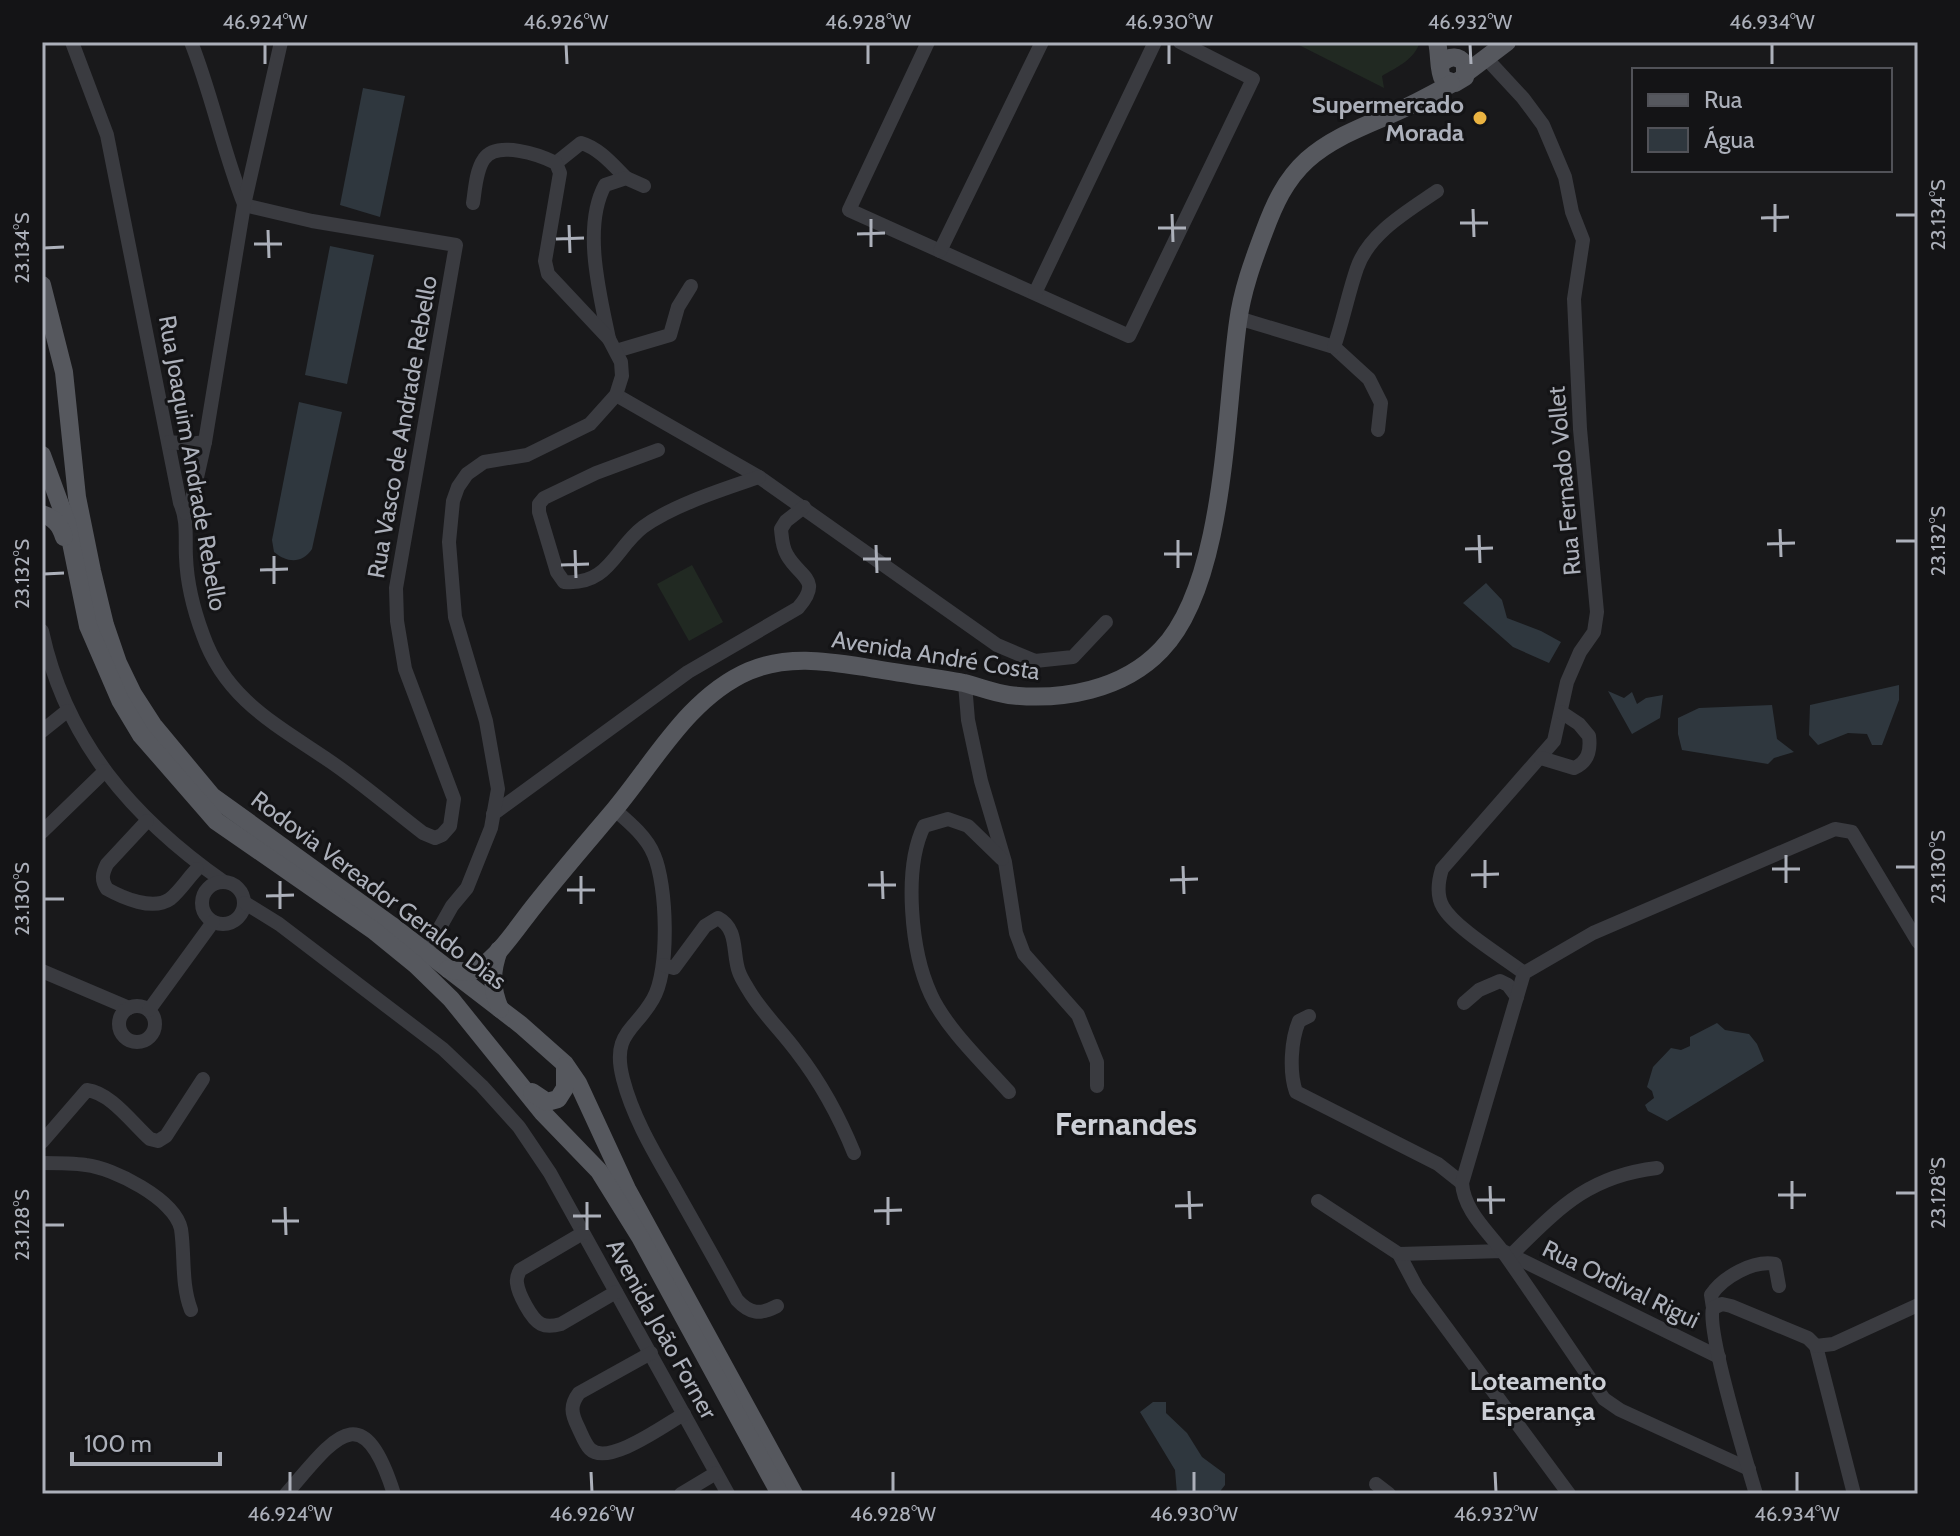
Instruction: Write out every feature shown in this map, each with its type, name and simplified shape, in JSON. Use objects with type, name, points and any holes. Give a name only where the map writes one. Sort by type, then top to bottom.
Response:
[{"type":"main road","points":[[1437,42],[1453,64],[1484,58],[1507,42]]},
{"type":"main road","name":"Avenida André Costa","points":[[448,969],[477,970],[499,950],[693,712],[749,672],[798,659],[828,661],[1031,697],[1080,692],[1120,679],[1161,651],[1192,602],[1204,571],[1217,499],[1238,318],[1246,282],[1276,200],[1290,177],[1308,159],[1331,143],[1428,96],[1453,64]]},
{"type":"main road","name":"Rodovia Vereador Geraldo Dias","points":[[42,285],[59,350],[77,497],[105,625],[118,663],[153,725],[212,796],[426,952],[565,1064],[578,1083],[627,1189],[794,1494]]},
{"type":"main road","points":[[42,358],[51,363],[67,405]]},
{"type":"main road","name":"Rodovia Vereador Geraldo Dias","points":[[42,455],[60,499],[88,626],[103,666],[141,735],[216,821],[373,930],[416,965],[451,999],[543,1113],[599,1171],[780,1494]]},
{"type":"main road","points":[[42,514],[58,524],[67,553],[75,563]]},
{"type":"main road","name":"Avenida André Costa","points":[[499,950],[492,967],[491,985],[500,1009]]},
{"type":"main road","points":[[514,1078],[541,1100],[553,1101],[562,1095],[565,1088],[565,1064]]},
{"type":"street","name":"Rua Joaquim Andrade Rebello","points":[[72,42],[107,135],[180,503],[185,513],[190,587],[203,635],[219,672],[246,704],[333,764],[423,833],[435,838]]},
{"type":"street","points":[[191,42],[206,80],[230,169],[244,205]]},
{"type":"street","points":[[185,513],[191,504],[205,442],[244,205],[281,42]]},
{"type":"street","points":[[928,42],[849,210],[1129,336],[1253,79],[1180,42]]},
{"type":"street","points":[[940,251],[1042,42]]},
{"type":"street","points":[[1035,293],[1155,42]]},
{"type":"street","name":"Rua Fernado Vollet","points":[[1484,58],[1523,98],[1543,125],[1565,177],[1572,212],[1583,240],[1574,299],[1580,429],[1597,612],[1594,632],[1580,652],[1567,682],[1554,741],[1442,869],[1439,880],[1442,906],[1452,919],[1524,973]]},
{"type":"street","points":[[556,163],[581,143],[607,159],[626,178],[644,186]]},
{"type":"street","points":[[473,203],[482,161],[488,155],[511,150],[528,152],[556,163],[560,173],[545,261],[548,274],[613,345]]},
{"type":"street","points":[[426,952],[452,906],[467,888],[491,828],[498,789],[486,721],[455,617],[449,542],[453,501],[467,474],[484,462],[527,455],[590,424],[616,395],[622,376],[621,362],[613,345],[594,252],[596,216],[602,188],[626,178]]},
{"type":"street","points":[[1334,347],[1358,266],[1371,243],[1402,214],[1437,191]]},
{"type":"street","name":"Rua Vasco de Andrade Rebello","points":[[244,205],[312,221],[456,245],[396,588],[397,621],[405,669],[454,799],[450,826],[435,838]]},
{"type":"street","points":[[613,345],[670,335],[678,307],[691,286]]},
{"type":"street","points":[[1238,318],[1334,347],[1369,379],[1381,403],[1378,430]]},
{"type":"street","points":[[616,395],[759,477],[997,645],[1035,661],[1073,657],[1106,622]]},
{"type":"street","points":[[169,442],[205,442]]},
{"type":"street","points":[[658,450],[596,473],[544,498],[539,504],[557,572],[564,582],[576,583],[596,576],[611,564],[642,528],[703,496],[759,477]]},
{"type":"street","points":[[493,814],[688,672],[798,608],[808,596],[810,586],[805,575],[787,555],[781,529],[804,507]]},
{"type":"street","points":[[43,637],[67,711],[87,747],[125,798],[195,864],[237,887],[242,910],[227,924],[213,922],[202,907],[202,898],[207,889],[224,882]]},
{"type":"street","points":[[965,684],[968,720],[981,781],[1005,862],[1016,933],[1024,954],[1078,1015],[1097,1062],[1097,1086]]},
{"type":"street","points":[[42,731],[67,711]]},
{"type":"street","points":[[1541,758],[1574,768],[1582,765],[1589,755],[1589,736],[1579,724],[1561,712]]},
{"type":"street","points":[[42,832],[105,771]]},
{"type":"street","points":[[615,810],[633,825],[653,851],[660,871],[663,965],[654,998],[630,1026],[621,1044],[623,1079],[647,1139],[737,1300],[752,1312],[764,1313],[777,1306]]},
{"type":"street","points":[[1005,862],[968,826],[948,819],[924,826],[915,844],[911,899],[918,950],[931,996],[963,1041],[1009,1092]]},
{"type":"street","points":[[147,821],[107,864],[103,872],[107,889],[149,904],[160,903],[170,899],[195,864]]},
{"type":"street","points":[[1462,1188],[1524,973],[1593,933],[1835,829],[1852,832],[1918,942]]},
{"type":"street","points":[[195,864],[207,889]]},
{"type":"street","name":"Avenida João Forner","points":[[242,910],[279,924],[443,1049],[519,1127],[550,1173],[728,1494]]},
{"type":"street","points":[[663,965],[674,968],[705,926],[718,918],[724,921],[733,935],[739,972],[756,1003],[797,1051],[824,1090],[840,1118],[854,1153]]},
{"type":"street","points":[[149,1010],[213,922]]},
{"type":"street","points":[[42,971],[111,1001],[124,1014]]},
{"type":"street","points":[[1464,1003],[1479,990],[1500,981],[1508,985],[1517,997]]},
{"type":"street","points":[[136,1006],[149,1010],[154,1016],[155,1030],[151,1036],[139,1042],[126,1038],[119,1026],[124,1014],[136,1006]]},
{"type":"street","points":[[1309,1016],[1299,1021],[1294,1042],[1293,1083],[1296,1092],[1438,1164],[1462,1188],[1473,1213],[1507,1253],[1604,1399],[1620,1410],[1749,1469]]},
{"type":"street","points":[[42,1142],[87,1090],[109,1100],[150,1139],[158,1141],[166,1136],[203,1079]]},
{"type":"street","points":[[42,1163],[87,1165],[110,1171],[144,1189],[170,1210],[180,1225],[185,1295],[191,1310]]},
{"type":"street","points":[[1399,1254],[1507,1253],[1571,1200],[1597,1183],[1619,1174],[1657,1168]]},
{"type":"street","points":[[1318,1201],[1399,1254],[1417,1288],[1569,1494]]},
{"type":"street","points":[[583,1233],[520,1270],[516,1278],[517,1287],[535,1319],[542,1325],[552,1326],[561,1324],[616,1292]]},
{"type":"street","name":"Rua Ordival Rigui","points":[[1507,1253],[1719,1357]]},
{"type":"street","points":[[1756,1494],[1719,1357],[1711,1295],[1717,1286],[1765,1262],[1775,1264],[1779,1286]]},
{"type":"street","points":[[1712,1312],[1722,1304],[1731,1306],[1808,1338],[1816,1346],[1854,1494]]},
{"type":"street","points":[[1816,1346],[1833,1344],[1918,1305]]},
{"type":"street","points":[[651,1353],[579,1393],[575,1399],[573,1416],[590,1449],[598,1453],[614,1453],[684,1414]]},
{"type":"street","points":[[286,1494],[329,1445],[345,1435],[357,1434],[375,1447],[394,1494]]},
{"type":"street","points":[[681,1494],[716,1473]]},
{"type":"street","points":[[1376,1484],[1389,1494]]},
{"type":"shaded area","points":[[1293,42],[1420,42],[1409,58],[1382,76],[1384,88]]},
{"type":"shaded area","points":[[692,565],[723,622],[689,641],[657,584]]},
{"type":"water","points":[[363,88],[405,96],[380,217],[340,205]]},
{"type":"water","points":[[330,246],[374,255],[347,384],[305,375]]},
{"type":"water","points":[[299,402],[342,412],[312,549],[304,557],[294,560],[274,552],[272,540]]},
{"type":"water","points":[[1486,583],[1502,600],[1507,618],[1561,642],[1549,663],[1513,647],[1463,603]]},
{"type":"water","points":[[1899,685],[1899,700],[1882,745],[1872,745],[1867,734],[1848,733],[1818,745],[1809,735],[1810,705]]},
{"type":"water","points":[[1608,691],[1624,698],[1632,692],[1637,704],[1646,698],[1663,695],[1660,718],[1632,734]]},
{"type":"water","points":[[1772,705],[1777,739],[1794,752],[1774,758],[1768,764],[1682,750],[1678,718],[1699,708]]},
{"type":"water","points":[[1717,1023],[1725,1030],[1749,1034],[1764,1061],[1667,1121],[1648,1111],[1645,1105],[1654,1098],[1647,1087],[1653,1067],[1671,1048],[1681,1050],[1690,1046],[1690,1037]]},
{"type":"water","points":[[1153,1402],[1166,1402],[1166,1413],[1187,1433],[1202,1457],[1225,1474],[1225,1485],[1218,1494],[1177,1494],[1175,1470],[1140,1412]]},
{"type":"place","name":"Supermercado Morada","points":[[1480,118]]},
{"type":"district","name":"Fernandes","points":[[1126,1123]]},
{"type":"district","name":"Loteamento Esperança","points":[[1538,1396]]}]
